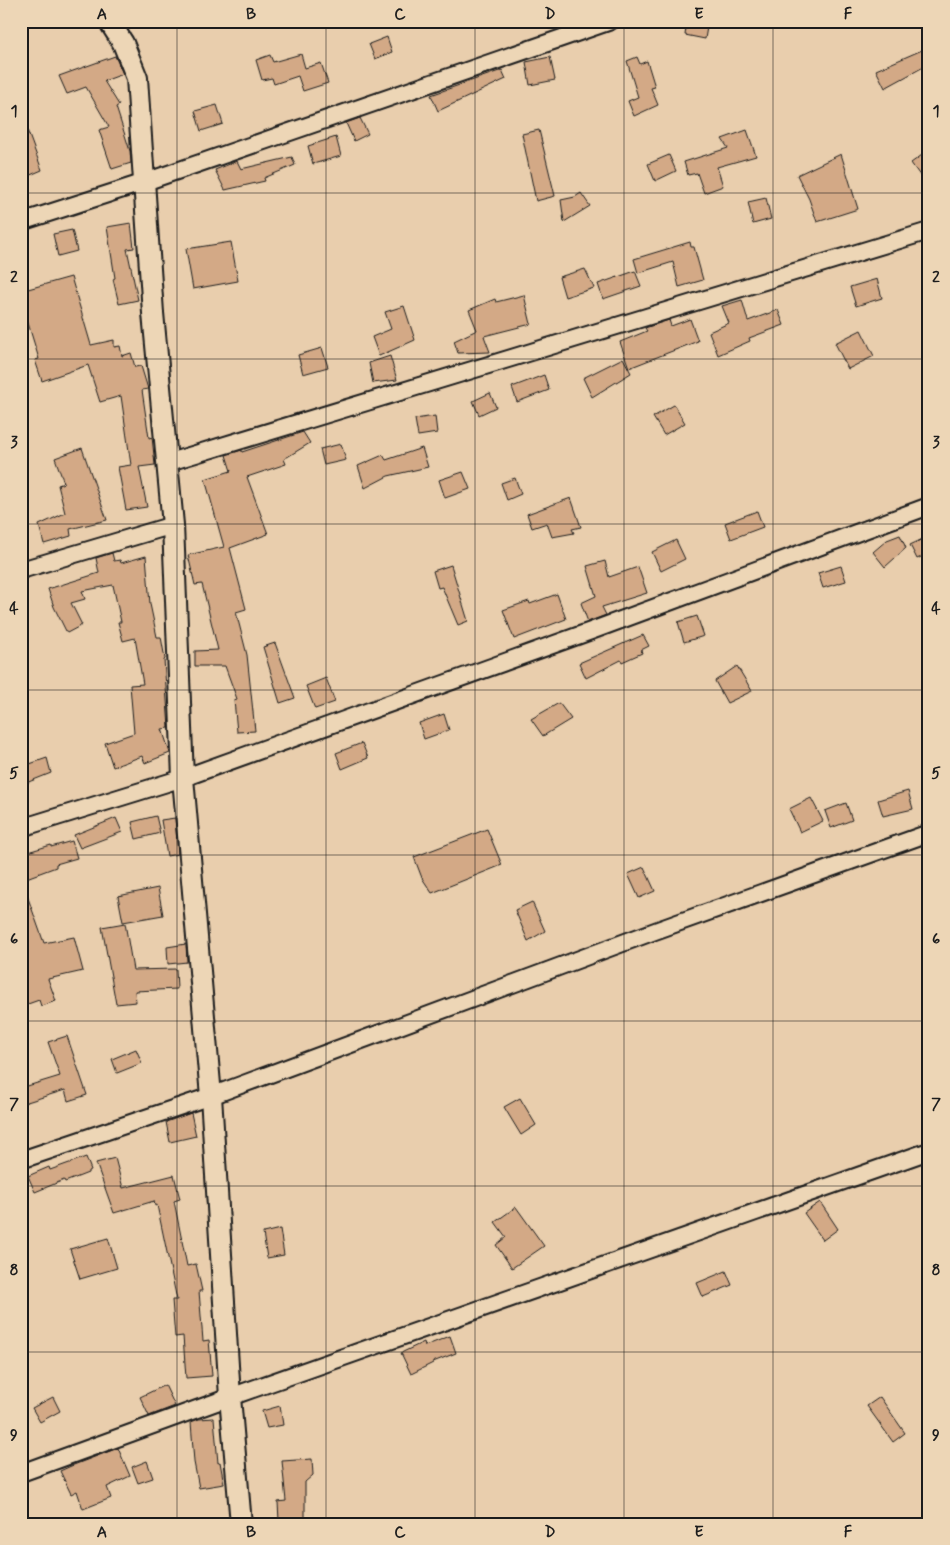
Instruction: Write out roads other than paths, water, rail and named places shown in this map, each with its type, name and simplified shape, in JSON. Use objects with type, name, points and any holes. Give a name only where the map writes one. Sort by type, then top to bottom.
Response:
[{"type":"street","points":[[109,21],[123,43],[136,78],[153,313],[173,525],[183,778],[211,1096],[230,1397],[241,1524]]},
{"type":"street","points":[[21,222],[145,182],[611,21]]},
{"type":"street","points":[[166,462],[929,231]]},
{"type":"street","points":[[21,828],[183,778],[591,631],[929,506]]},
{"type":"street","points":[[21,570],[173,525]]},
{"type":"street","points":[[21,1160],[211,1096],[637,938],[929,833]]},
{"type":"street","points":[[21,1473],[230,1397],[929,1150]]}]
